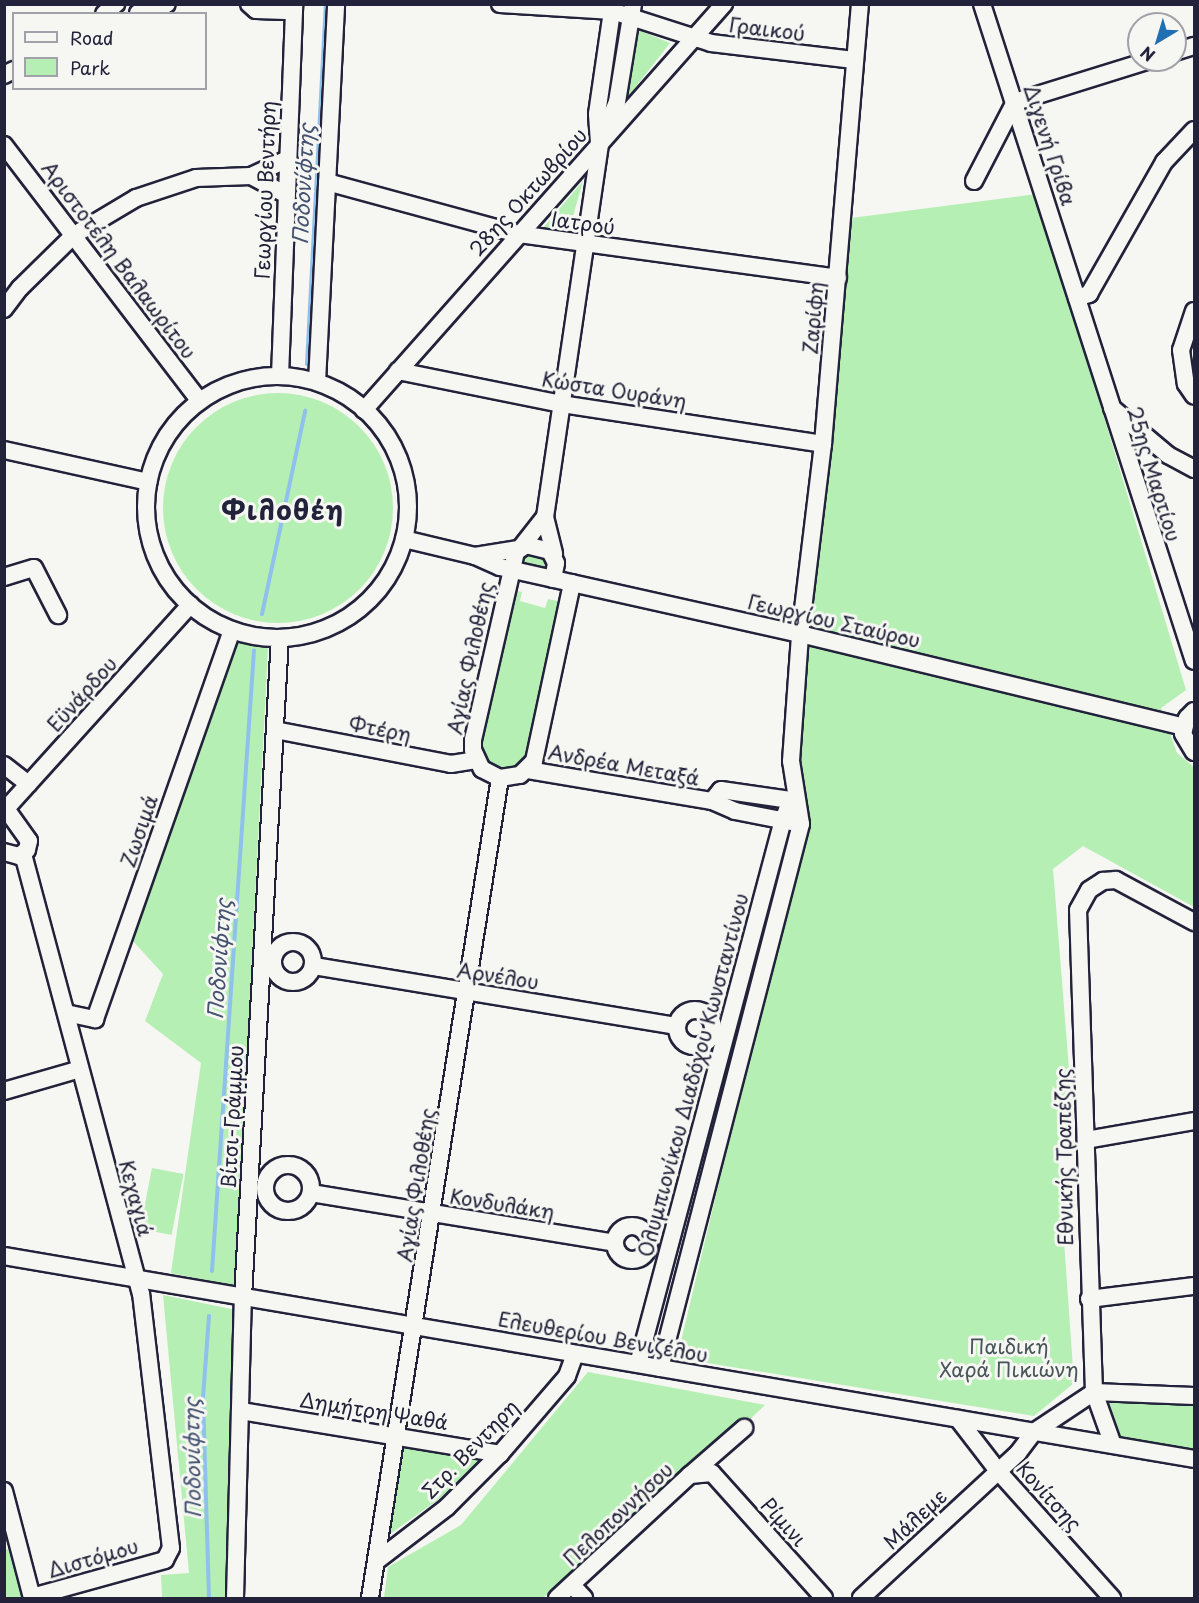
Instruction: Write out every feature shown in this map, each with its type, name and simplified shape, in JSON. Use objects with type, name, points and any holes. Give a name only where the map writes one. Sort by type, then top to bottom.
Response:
[{"type":"street","points":[[141,12],[167,4]]},
{"type":"street","points":[[249,4],[256,10],[294,8]]},
{"type":"street","points":[[317,382],[336,4]]},
{"type":"street","name":"Γραικού","points":[[500,4],[632,10],[694,38],[854,60]]},
{"type":"street","name":"28ης Οκτωβρίου","points":[[364,410],[724,4]]},
{"type":"street","name":"Ζαρίφη","points":[[800,634],[824,444],[860,4]]},
{"type":"street","name":"Διγενή Γρίβα","points":[[982,4],[1077,298]]},
{"type":"street","name":"Γεωργίου Βεντήρη","points":[[280,376],[286,160],[294,8]]},
{"type":"street","points":[[600,143],[597,114],[612,8]]},
{"type":"street","points":[[500,778],[520,776],[528,770],[538,752],[572,583],[555,556],[545,518],[600,143],[617,102],[632,10]]},
{"type":"street","points":[[974,181],[1015,102],[1127,67]]},
{"type":"street","points":[[1077,298],[1089,294],[1164,162],[1194,130]]},
{"type":"street","name":"Αριστοτέλη Βαλαωρίτου","points":[[4,145],[200,401]]},
{"type":"street","points":[[4,309],[20,288],[74,236],[136,198],[196,178],[251,176],[286,160]]},
{"type":"street","points":[[251,176],[286,195]]},
{"type":"street","name":"Ιατρού","points":[[327,182],[518,234],[838,278]]},
{"type":"street","name":"25ης Μαρτίου","points":[[1077,298],[1194,661]]},
{"type":"street","points":[[1194,311],[1181,350],[1186,384],[1194,396]]},
{"type":"street","name":"Κώστα Ουράνη","points":[[398,371],[562,404],[824,444]]},
{"type":"street","points":[[280,376],[317,382],[364,410],[388,439],[403,471],[408,504],[404,539],[385,582],[362,607],[319,632],[280,638],[232,630],[190,605],[174,588],[155,554],[146,516],[148,482],[164,441],[200,401],[239,382],[280,376]]},
{"type":"street","points":[[1111,407],[1168,455],[1194,469]]},
{"type":"street","points":[[4,450],[148,482]]},
{"type":"street","points":[[520,548],[545,518]]},
{"type":"street","name":"Γεωργίου Σταύρου","points":[[404,539],[475,556],[510,570],[800,634],[1184,727]]},
{"type":"street","points":[[520,548],[546,549],[555,556]]},
{"type":"street","name":"Γεωργίου Σταύρου","points":[[475,556],[520,548]]},
{"type":"street","name":"Αγίας Φιλοθέης","points":[[370,1599],[433,1214],[500,778],[482,769],[476,760],[473,740],[510,570],[520,548]]},
{"type":"street","points":[[553,579],[555,556]]},
{"type":"street","points":[[4,577],[34,568],[58,615]]},
{"type":"street","name":"Εϋνάρδου","points":[[5,809],[190,605]]},
{"type":"street","name":"Ζωσιμά","points":[[66,1013],[95,1019],[232,630]]},
{"type":"street","name":"Ολυμπιονίκου Διαδόχου Κωνσταντίνου","points":[[660,1368],[801,824],[791,761],[800,634]]},
{"type":"street","name":"Βίτσι-Γράμμου","points":[[235,1599],[243,1297],[257,1188],[280,638]]},
{"type":"street","points":[[1194,709],[1184,727],[1185,740],[1194,752]]},
{"type":"street","name":"Φτέρη","points":[[275,730],[451,764],[476,760]]},
{"type":"street","points":[[4,765],[28,784]]},
{"type":"street","name":"Ανδρέα Μεταξά","points":[[528,770],[712,801],[735,811],[801,824]]},
{"type":"street","name":"Ανδρέα Μεταξά","points":[[712,801],[721,790],[797,801]]},
{"type":"street","name":"Ολυμπιονίκου Διαδόχου Κωνσταντίνου","points":[[638,1364],[783,820],[787,810],[797,801]]},
{"type":"street","name":"Κεχαγιά","points":[[5,809],[29,841],[22,854],[136,1279],[149,1354],[171,1548],[165,1560]]},
{"type":"street","points":[[4,852],[15,856],[22,854]]},
{"type":"street","name":"Εθνικής Τραπέζης","points":[[1113,1445],[1094,1392],[1077,921],[1083,897],[1096,884],[1109,880],[1124,882],[1194,922]]},
{"type":"street","points":[[296,942],[312,953],[314,966],[307,978],[294,982],[281,978],[267,959],[284,944],[296,942]]},
{"type":"street","name":"Αρνέλου","points":[[314,966],[677,1026]]},
{"type":"street","points":[[4,1091],[80,1069]]},
{"type":"street","points":[[1086,1140],[1194,1120]]},
{"type":"street","points":[[290,1165],[304,1171],[311,1193],[303,1206],[290,1212],[269,1202],[257,1188],[270,1173],[290,1165]]},
{"type":"street","name":"Κονδυλάκη","points":[[311,1193],[615,1243]]},
{"type":"street","name":"Ελευθερίου Βενιζέλου","points":[[4,1256],[1194,1459]]},
{"type":"street","points":[[1089,1299],[1194,1286]]},
{"type":"street","name":"Στρ. Βεντηρη","points":[[378,1560],[447,1507],[500,1454],[567,1376],[575,1354]]},
{"type":"street","points":[[1094,1392],[1194,1396]]},
{"type":"street","name":"Μάλεμε","points":[[861,1599],[998,1471],[1034,1432],[1094,1392]]},
{"type":"street","name":"Δημήτρη Ψαθά","points":[[241,1411],[500,1454]]},
{"type":"street","name":"Κονίτσης","points":[[958,1419],[998,1471],[1112,1599]]},
{"type":"street","points":[[690,1475],[744,1428]]},
{"type":"street","name":"Πελοποννήσου","points":[[557,1599],[690,1475],[712,1473]]},
{"type":"street","name":"Ρίμινι","points":[[712,1473],[824,1599]]},
{"type":"street","points":[[4,1491],[10,1534],[32,1598]]},
{"type":"street","name":"Διστόμου","points":[[32,1598],[165,1560]]},
{"type":"street","points":[[572,1586],[584,1599]]},
{"type":"green space","points":[[636,29],[670,43],[627,98]]},
{"type":"green space","points":[[583,181],[569,230],[543,228]]},
{"type":"green space","name":"Παιδική Χαρά Πικιώνη","points":[[1037,194],[1186,690],[1161,708],[1177,753],[1194,767],[1194,907],[1083,846],[1053,869],[1073,1119],[1058,1155],[1074,1383],[1034,1416],[677,1358],[805,823],[798,758],[851,218]]},
{"type":"green space","points":[[278,393],[322,402],[351,419],[367,435],[388,475],[393,508],[384,552],[367,581],[351,597],[311,618],[278,623],[234,614],[205,597],[189,581],[168,541],[163,508],[172,464],[189,435],[205,419],[245,398]]},
{"type":"green space","points":[[525,553],[544,556],[547,567],[542,569],[524,564]]},
{"type":"green space","points":[[511,590],[522,592],[520,601],[545,608],[548,599],[562,602],[526,764],[502,773],[484,762],[480,741]]},
{"type":"green space","points":[[239,640],[268,648],[235,1286],[171,1273],[201,1063],[145,1021],[163,974],[133,941]]},
{"type":"green space","points":[[152,1168],[183,1174],[172,1235],[140,1229]]},
{"type":"green space","points":[[163,1295],[236,1310],[227,1598],[162,1598],[161,1575],[189,1573]]},
{"type":"green space","points":[[588,1372],[765,1405],[709,1458],[689,1466],[543,1598],[384,1598],[388,1567],[461,1525]]},
{"type":"green space","points":[[1107,1396],[1194,1402],[1194,1452],[1123,1443]]},
{"type":"green space","points":[[404,1444],[482,1458],[439,1499],[390,1534]]},
{"type":"green space","points":[[11,1548],[25,1598],[5,1598],[5,1550]]},
{"type":"waterway","name":"Ποδονίφτης","points":[[307,364],[326,4]]},
{"type":"waterway","name":"Ποδονίφτης","points":[[262,614],[305,411]]},
{"type":"waterway","name":"Ποδονίφτης","points":[[212,1271],[254,650]]},
{"type":"waterway","name":"Ποδονίφτης","points":[[209,1316],[203,1397],[209,1598]]},
{"type":"district","name":"Φιλοθέη","points":[[283,510]]}]
